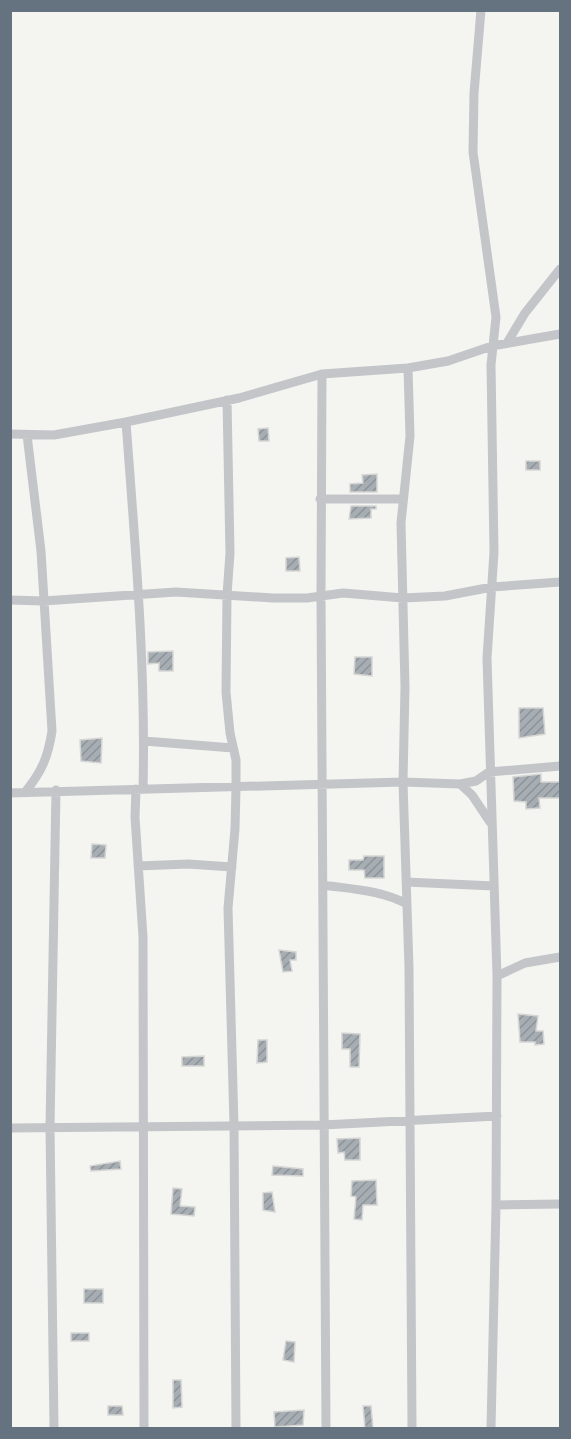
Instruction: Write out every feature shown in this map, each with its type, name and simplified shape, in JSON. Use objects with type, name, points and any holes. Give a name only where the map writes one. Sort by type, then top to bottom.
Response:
[{"type":"street","points":[[481,10],[474,93],[473,152],[496,317],[492,346],[494,528],[487,658],[497,976],[496,1204],[491,1428]]},
{"type":"street","points":[[507,343],[525,313],[561,269]]},
{"type":"street","points":[[10,434],[54,435],[126,422],[227,400],[322,374],[408,368],[448,361],[492,346],[561,334]]},
{"type":"street","points":[[408,368],[410,435],[408,473],[402,499],[401,523],[405,687],[403,782],[407,904],[412,1428]]},
{"type":"street","points":[[322,374],[320,499],[326,1428]]},
{"type":"street","points":[[227,400],[230,553],[226,595],[226,692],[236,760],[228,920],[234,1125],[236,1428]]},
{"type":"street","points":[[126,422],[139,595],[144,741],[135,817],[143,937],[144,1428]]},
{"type":"street","points":[[26,791],[41,772],[50,749],[52,731],[37,512],[27,435]]},
{"type":"street","points":[[320,499],[402,499]]},
{"type":"street","points":[[10,600],[43,601],[176,592],[273,598],[307,598],[343,593],[403,598],[445,596],[492,587],[561,582]]},
{"type":"street","points":[[144,741],[233,748]]},
{"type":"street","points":[[10,793],[403,782],[460,784],[476,781],[489,772],[561,766]]},
{"type":"street","points":[[460,784],[472,795],[491,823]]},
{"type":"street","points":[[54,1428],[50,1127],[56,790]]},
{"type":"street","points":[[138,866],[188,864],[232,867]]},
{"type":"street","points":[[406,882],[494,886]]},
{"type":"street","points":[[323,885],[378,893],[407,904]]},
{"type":"street","points":[[497,976],[525,963],[561,957]]},
{"type":"street","points":[[10,1128],[323,1125],[497,1116]]},
{"type":"street","points":[[496,1204],[561,1204]]},
{"type":"building","points":[[268,428],[269,441],[259,441],[258,429]]},
{"type":"building","points":[[526,461],[540,461],[540,470],[526,470]]},
{"type":"building","points":[[377,474],[377,492],[350,492],[350,484],[363,483],[362,475]]},
{"type":"building","points":[[351,506],[376,506],[376,509],[371,509],[371,518],[349,519]]},
{"type":"building","points":[[299,557],[300,571],[286,571],[286,558]]},
{"type":"building","points":[[173,651],[173,671],[159,671],[159,663],[148,664],[148,652]]},
{"type":"building","points":[[355,657],[372,657],[372,676],[354,674]]},
{"type":"building","points":[[519,708],[543,708],[545,734],[519,738]]},
{"type":"building","points":[[102,738],[101,763],[81,761],[80,740]]},
{"type":"building","points":[[541,774],[541,782],[561,782],[561,798],[539,798],[540,808],[526,809],[526,802],[514,801],[513,777]]},
{"type":"building","points":[[92,844],[106,845],[105,858],[91,858]]},
{"type":"building","points":[[364,856],[384,856],[384,878],[365,878],[364,870],[349,870],[349,860],[363,860]]},
{"type":"building","points":[[279,950],[296,952],[296,960],[290,960],[292,971],[283,972]]},
{"type":"building","points":[[518,1014],[538,1016],[536,1031],[543,1031],[544,1044],[520,1042]]},
{"type":"building","points":[[342,1033],[360,1034],[359,1067],[350,1067],[350,1049],[342,1049]]},
{"type":"building","points":[[258,1040],[267,1040],[267,1062],[257,1063]]},
{"type":"building","points":[[204,1056],[204,1066],[182,1066],[182,1057]]},
{"type":"building","points":[[360,1138],[360,1160],[345,1160],[344,1152],[338,1153],[337,1139]]},
{"type":"building","points":[[120,1161],[121,1169],[91,1171],[90,1166]]},
{"type":"building","points":[[273,1166],[303,1169],[303,1176],[272,1175]]},
{"type":"building","points":[[376,1180],[377,1205],[363,1205],[362,1220],[354,1219],[356,1197],[351,1196],[352,1181]]},
{"type":"building","points":[[173,1188],[182,1189],[180,1206],[195,1207],[194,1216],[171,1214]]},
{"type":"building","points":[[272,1192],[275,1212],[263,1210],[263,1193]]},
{"type":"building","points":[[84,1289],[103,1289],[103,1303],[84,1303]]},
{"type":"building","points":[[71,1333],[89,1333],[89,1341],[71,1341]]},
{"type":"building","points":[[286,1341],[295,1342],[294,1362],[283,1360]]},
{"type":"building","points":[[173,1380],[181,1380],[182,1407],[173,1408]]},
{"type":"building","points":[[108,1406],[122,1406],[123,1415],[108,1415]]},
{"type":"building","points":[[363,1406],[371,1406],[373,1428],[365,1428]]},
{"type":"building","points":[[304,1410],[303,1425],[275,1427],[274,1412]]}]
